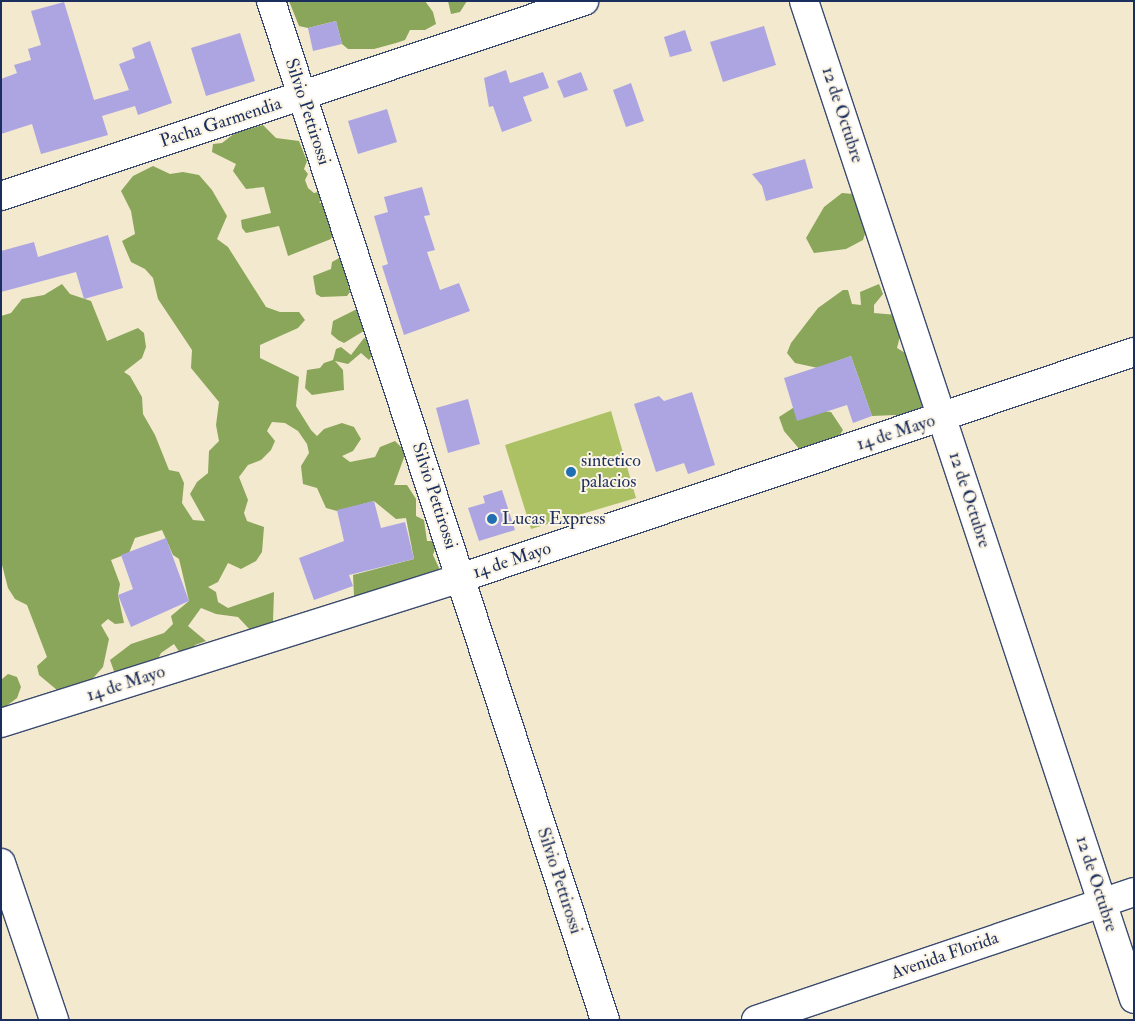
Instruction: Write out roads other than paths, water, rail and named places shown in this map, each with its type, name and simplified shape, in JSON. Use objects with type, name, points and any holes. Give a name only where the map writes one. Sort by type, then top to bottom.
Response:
[{"type":"street","name":"Silvio Pettirossi","points":[[271,1],[605,1020]]},
{"type":"street","name":"Pacha Garmendia","points":[[1,196],[584,1]]},
{"type":"street","name":"12 de Octubre","points":[[804,1],[1134,999]]},
{"type":"street","name":"14 de Mayo","points":[[1,723],[460,578],[942,418],[1134,352]]},
{"type":"street","points":[[1,863],[54,1020]]},
{"type":"street","name":"Avenida Florida","points":[[756,1020],[1134,892]]},
{"type":"place","name":"sintetico palacios","points":[[571,472]]},
{"type":"place","name":"Lucas Express","points":[[492,519]]}]
